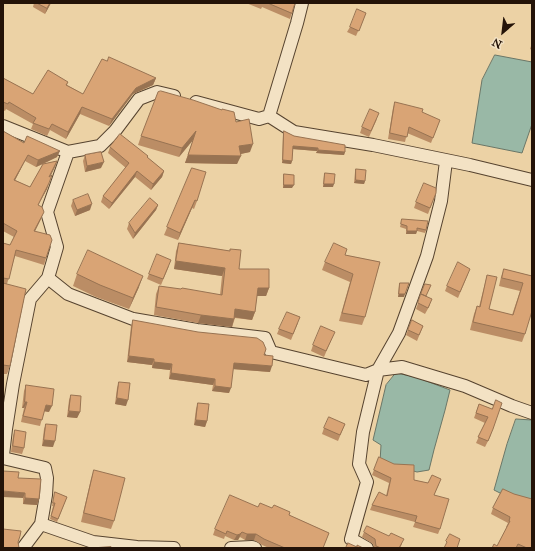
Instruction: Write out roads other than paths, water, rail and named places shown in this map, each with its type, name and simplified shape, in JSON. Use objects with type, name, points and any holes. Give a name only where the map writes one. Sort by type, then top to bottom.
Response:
[{"type":"street","points":[[269,116],[302,3]]},
{"type":"street","points":[[3,126],[68,152],[100,146],[115,131],[139,99],[157,92],[259,119],[269,116],[294,132],[373,145],[532,180]]},
{"type":"street","points":[[23,548],[41,524],[46,495],[47,478],[45,468],[3,457],[6,429],[13,384],[30,299],[48,278],[57,247],[47,212],[68,152]]},
{"type":"street","points":[[367,548],[351,539],[367,482],[359,464],[363,432],[378,370],[399,333],[427,256],[441,202],[446,161]]},
{"type":"street","points":[[48,278],[68,294],[133,319],[197,330],[265,338],[271,352],[366,375],[378,370],[402,367],[465,386],[532,413]]},
{"type":"street","points":[[41,524],[93,542],[174,548]]},
{"type":"street","points":[[231,548],[255,548]]}]
